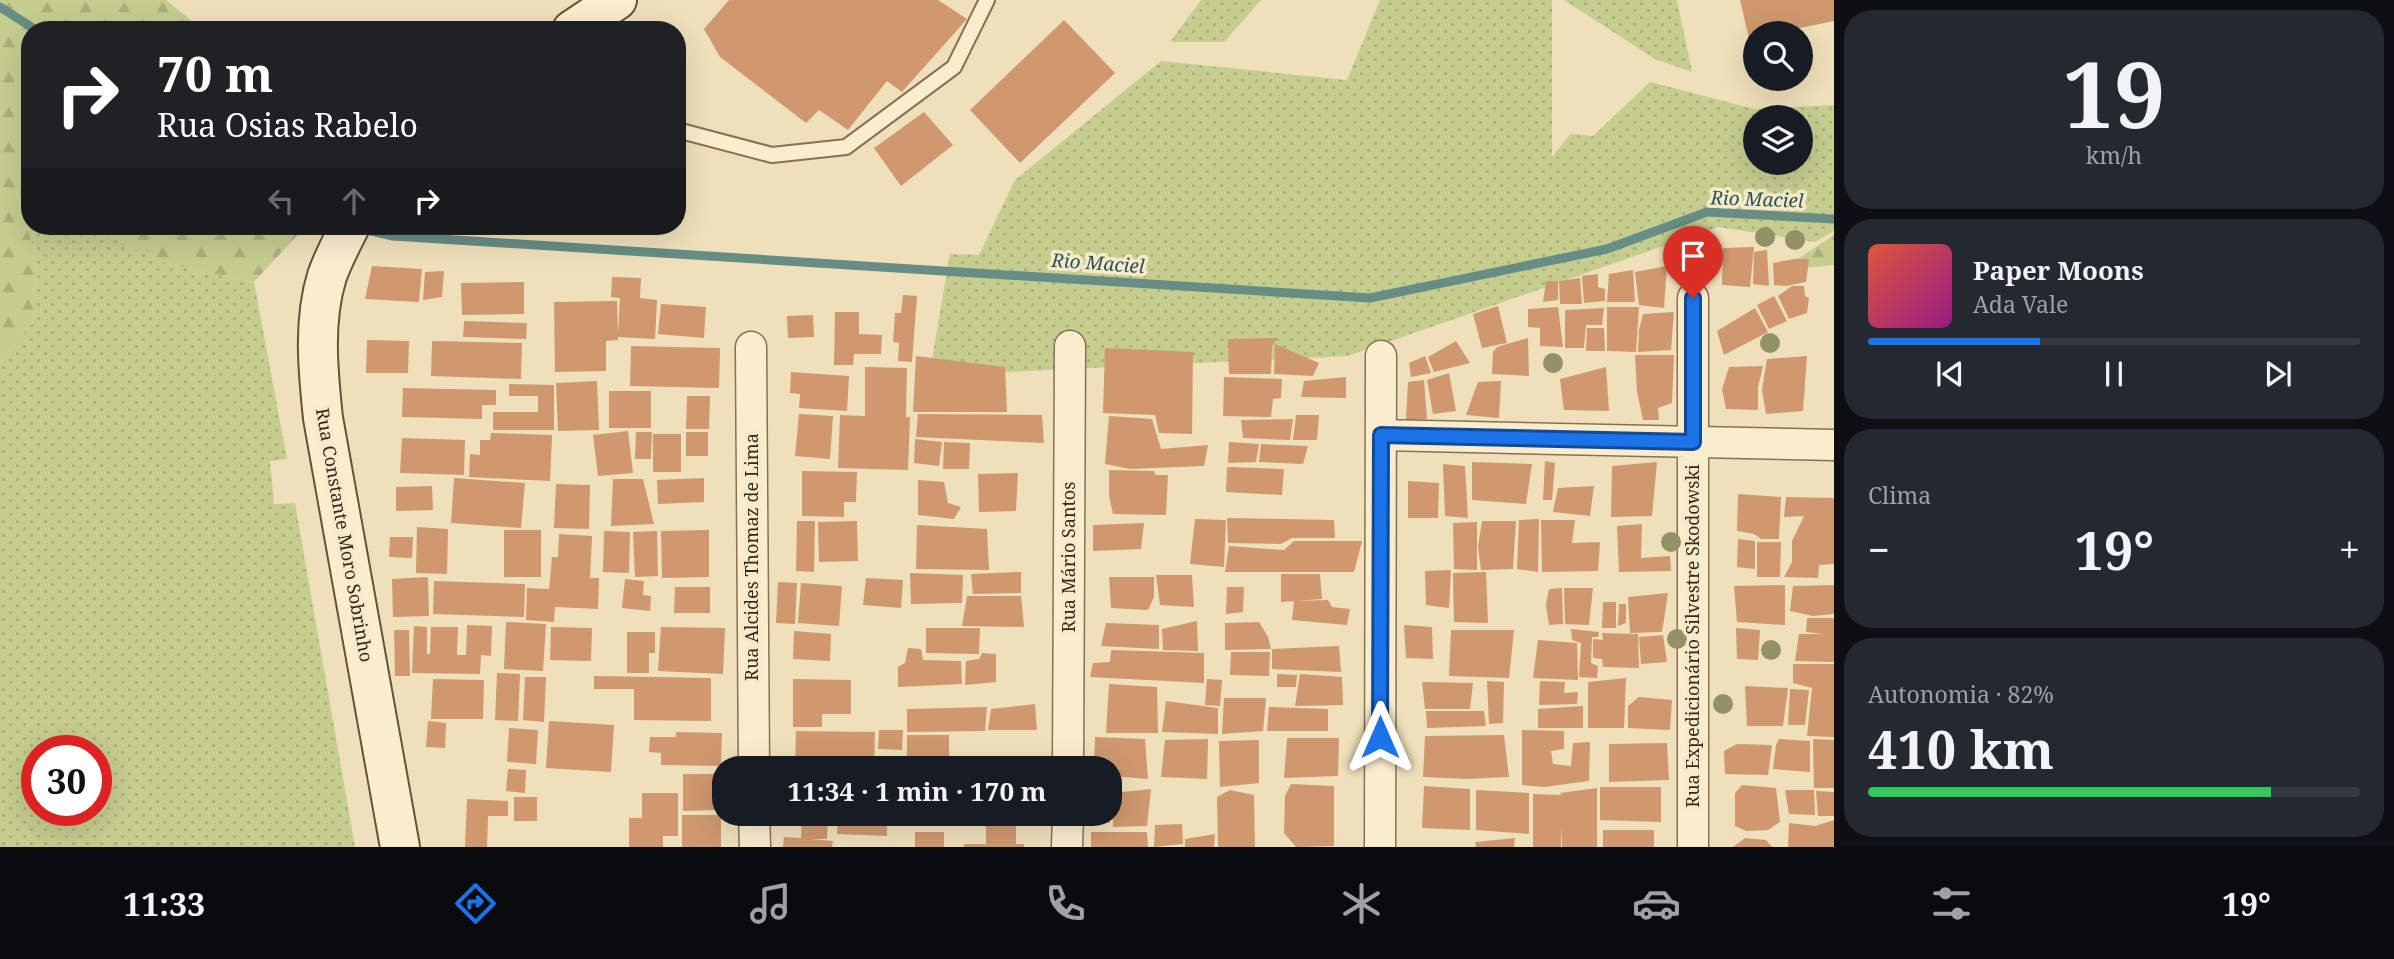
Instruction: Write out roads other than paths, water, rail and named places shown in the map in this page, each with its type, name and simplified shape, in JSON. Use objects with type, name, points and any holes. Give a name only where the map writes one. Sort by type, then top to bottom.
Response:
[{"type":"main road","points":[[586,21],[617,0]]},
{"type":"main road","name":"Rua Constante Moro Sobrinho","points":[[345,237],[327,276],[320,310],[318,378],[400,847]]},
{"type":"street","name":"Rua Expedicionário Silvestre Skodowski","points":[[1693,298],[1693,847]]},
{"type":"street","name":"Rua Alcides Thomaz de Lima","points":[[751,346],[754,756]]},
{"type":"street","name":"Rua Mário Santos","points":[[1068,756],[1070,346]]},
{"type":"street","points":[[1380,847],[1381,356]]},
{"type":"street","points":[[1381,435],[1834,445]]},
{"type":"street","points":[[754,826],[755,847]]},
{"type":"street","points":[[1067,847],[1068,826]]},
{"type":"lane","points":[[686,132],[772,155],[846,147],[954,66],[987,0]]},
{"type":"waterway","name":"Rio Maciel","points":[[0,7],[22,21]]},
{"type":"waterway","name":"Rio Maciel","points":[[389,235],[1370,298],[1607,249],[1707,212],[1834,219]]}]
